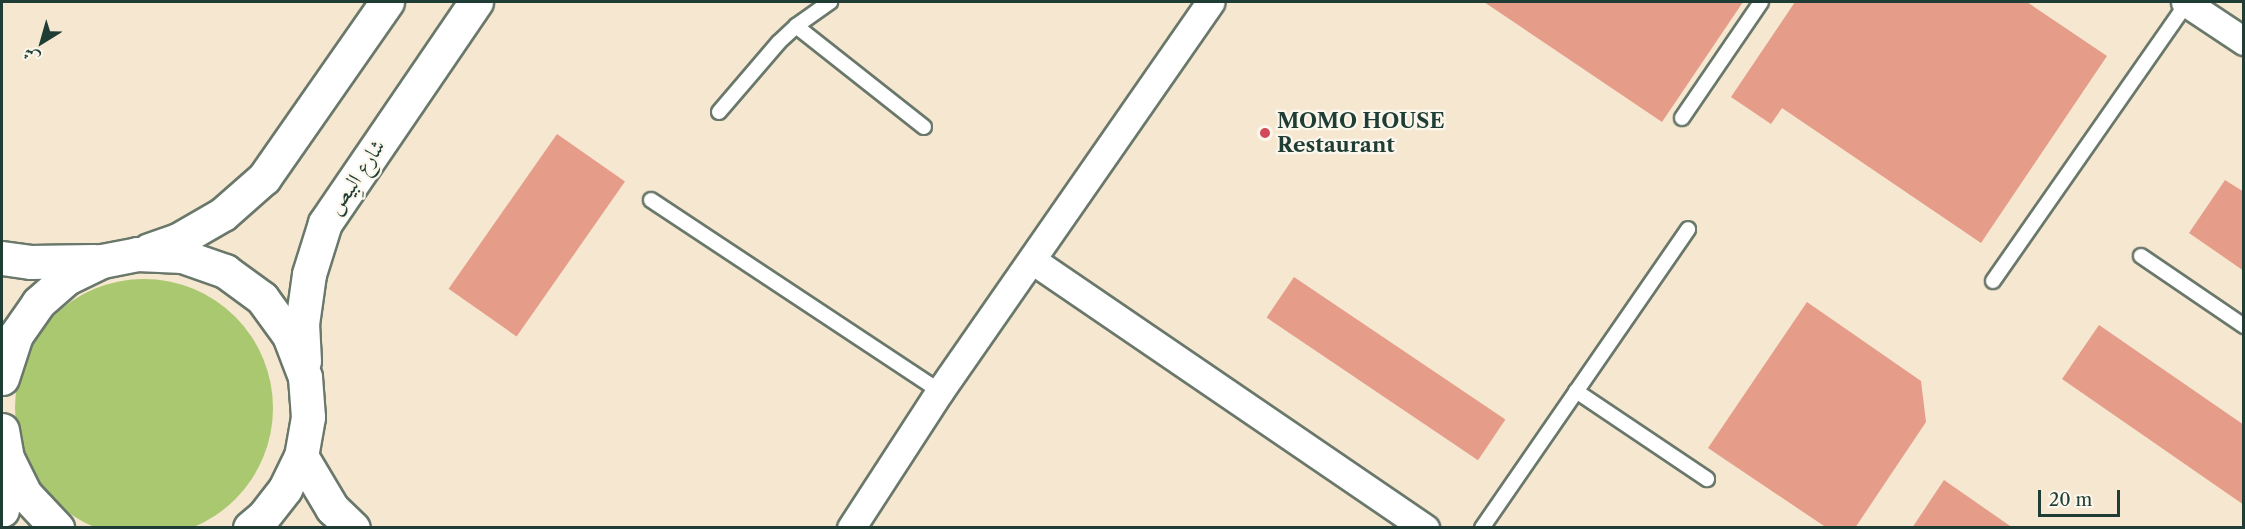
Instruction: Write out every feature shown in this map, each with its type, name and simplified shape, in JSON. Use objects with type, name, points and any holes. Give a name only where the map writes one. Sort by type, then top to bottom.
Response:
[{"type":"street","name":"شارع البِيص","points":[[250,528],[263,517],[285,489],[301,456],[308,417],[302,324],[308,284],[325,223],[476,2]]},
{"type":"street","points":[[851,528],[940,391],[1210,2]]},
{"type":"street","points":[[2186,2],[2244,41]]},
{"type":"street","points":[[2,258],[30,262],[102,261],[137,254],[178,240],[223,214],[264,178],[375,9]]},
{"type":"street","points":[[137,254],[182,256],[225,271],[262,298],[289,335],[305,377]]},
{"type":"street","points":[[1032,260],[1425,528]]},
{"type":"street","points":[[2,378],[16,335],[38,303],[67,278],[102,261]]},
{"type":"street","points":[[2,510],[4,444]]},
{"type":"street","points":[[4,444],[25,494],[57,528]]},
{"type":"street","points":[[301,456],[332,508],[352,528]]},
{"type":"lane","points":[[719,112],[796,26],[830,2]]},
{"type":"lane","points":[[1682,118],[1761,2]]},
{"type":"lane","points":[[1993,281],[2186,2]]},
{"type":"lane","points":[[796,26],[924,127]]},
{"type":"lane","points":[[651,200],[940,391]]},
{"type":"lane","points":[[1482,528],[1688,229]]},
{"type":"lane","points":[[2141,256],[2244,326]]},
{"type":"lane","points":[[1576,391],[1707,478]]},
{"type":"green space","points":[[131,279],[157,279],[194,288],[216,300],[244,326],[264,358],[271,383],[273,408],[271,433],[264,458],[252,480],[226,508],[194,528],[182,532],[157,537],[131,537],[94,528],[72,516],[44,490],[24,458],[20,446],[15,421],[15,395],[24,358],[36,336],[62,308],[94,288],[106,284]]},
{"type":"building","points":[[1484,2],[1743,2],[1662,122]]},
{"type":"building","points":[[1795,2],[2027,2],[2107,56],[1981,243],[1782,108],[1771,124],[1731,97]]},
{"type":"building","points":[[557,134],[625,182],[517,336],[449,289]]},
{"type":"building","points":[[2225,180],[2244,192],[2244,271],[2189,233]]},
{"type":"building","points":[[1294,277],[1505,420],[1478,460],[1267,318]]},
{"type":"building","points":[[1807,302],[1921,381],[1926,422],[1855,528],[1827,528],[1708,448]]},
{"type":"building","points":[[2099,325],[2244,425],[2244,505],[2062,379]]},
{"type":"building","points":[[1944,480],[2013,528],[1912,528]]},
{"type":"place","name":"MOMO HOUSE Restaurant","points":[[1265,133]]}]
